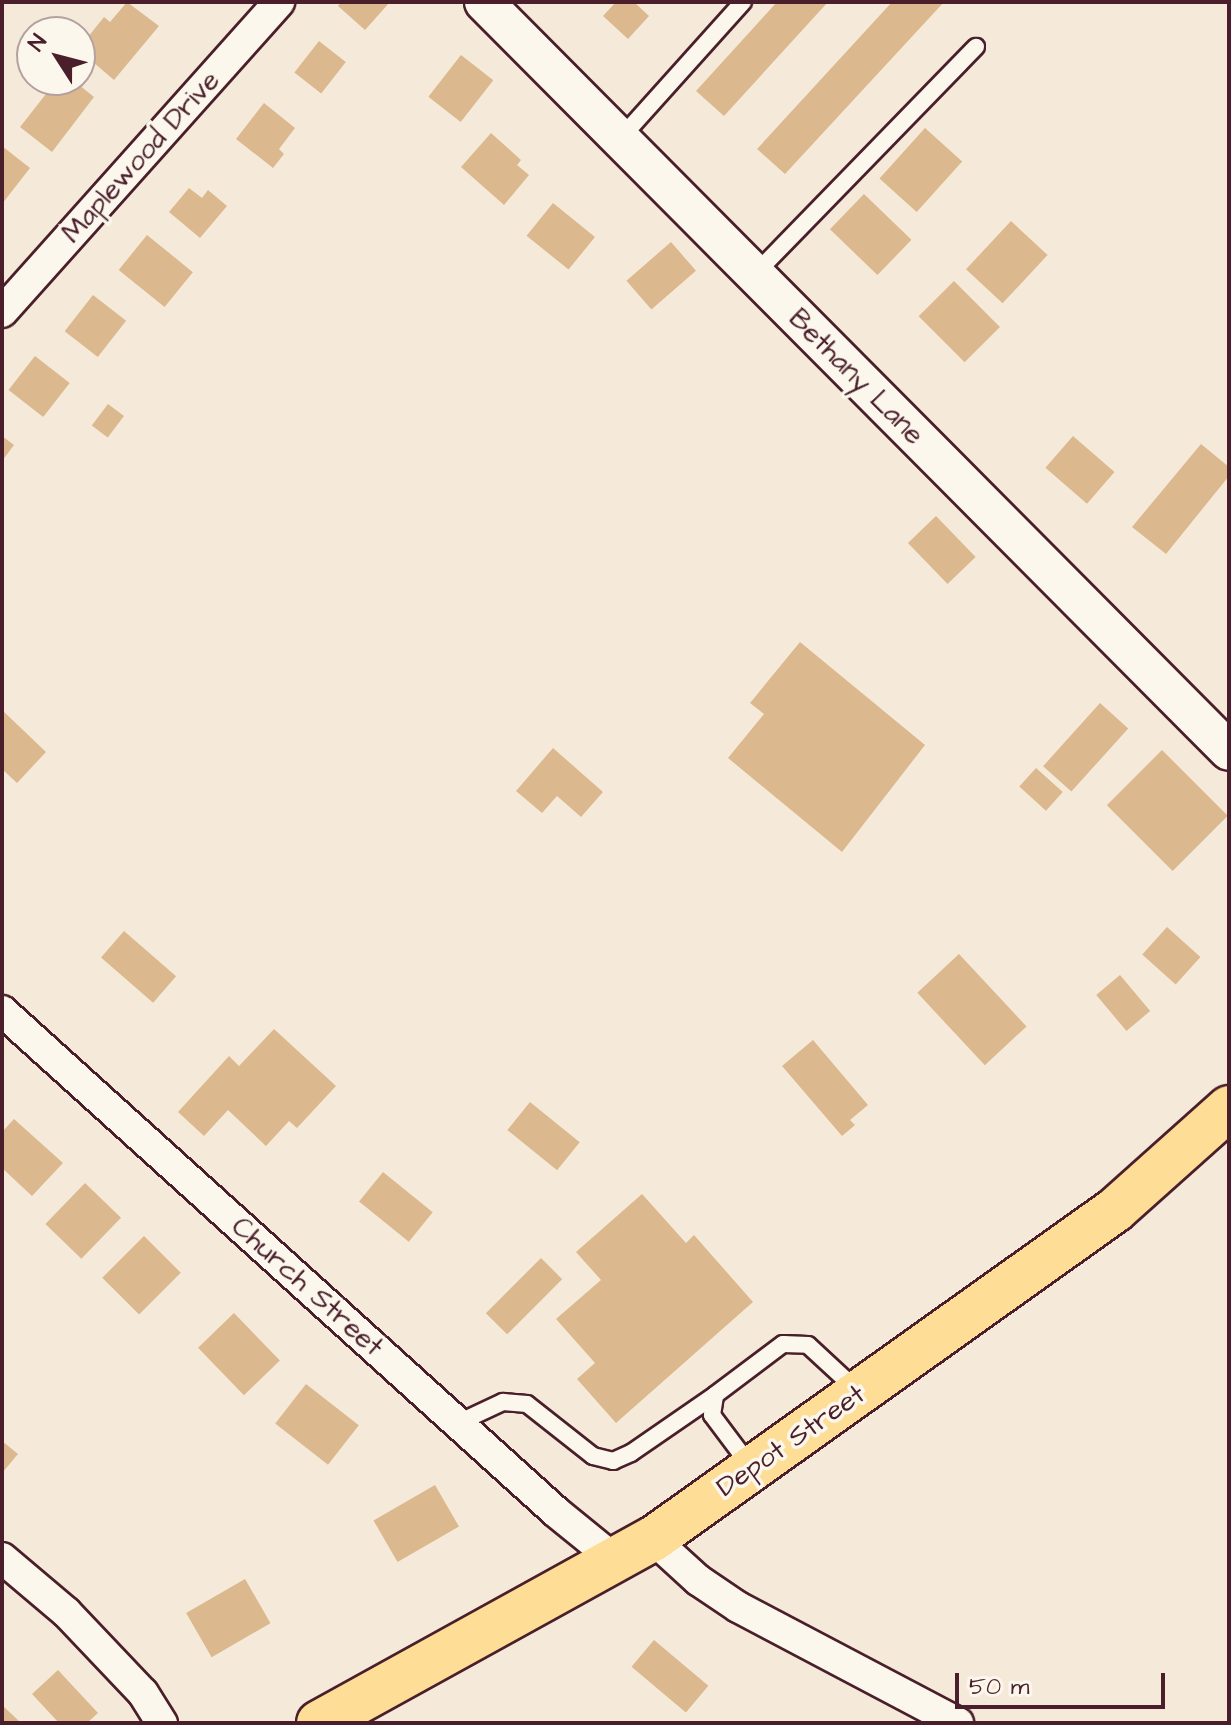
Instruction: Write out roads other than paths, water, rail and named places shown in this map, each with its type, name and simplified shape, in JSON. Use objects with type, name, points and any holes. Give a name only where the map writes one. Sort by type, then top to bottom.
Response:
[{"type":"main road","name":"Depot Street","points":[[319,1723],[634,1550],[1115,1210],[1229,1108]]},
{"type":"street","name":"Maplewood Drive","points":[[2,312],[279,2]]},
{"type":"street","name":"Bethany Lane","points":[[484,2],[1229,751]]},
{"type":"street","name":"Church Street","points":[[2,1011],[556,1512],[698,1580],[738,1607],[958,1723]]},
{"type":"street","points":[[2,1558],[66,1612],[143,1693],[162,1723]]},
{"type":"lane","points":[[620,139],[743,2]]},
{"type":"lane","points":[[755,274],[976,47]]},
{"type":"lane","points":[[458,1423],[503,1402],[527,1404],[593,1456],[613,1461],[631,1453],[783,1344],[808,1345],[859,1392]]},
{"type":"lane","points":[[715,1395],[712,1415],[752,1468]]}]
